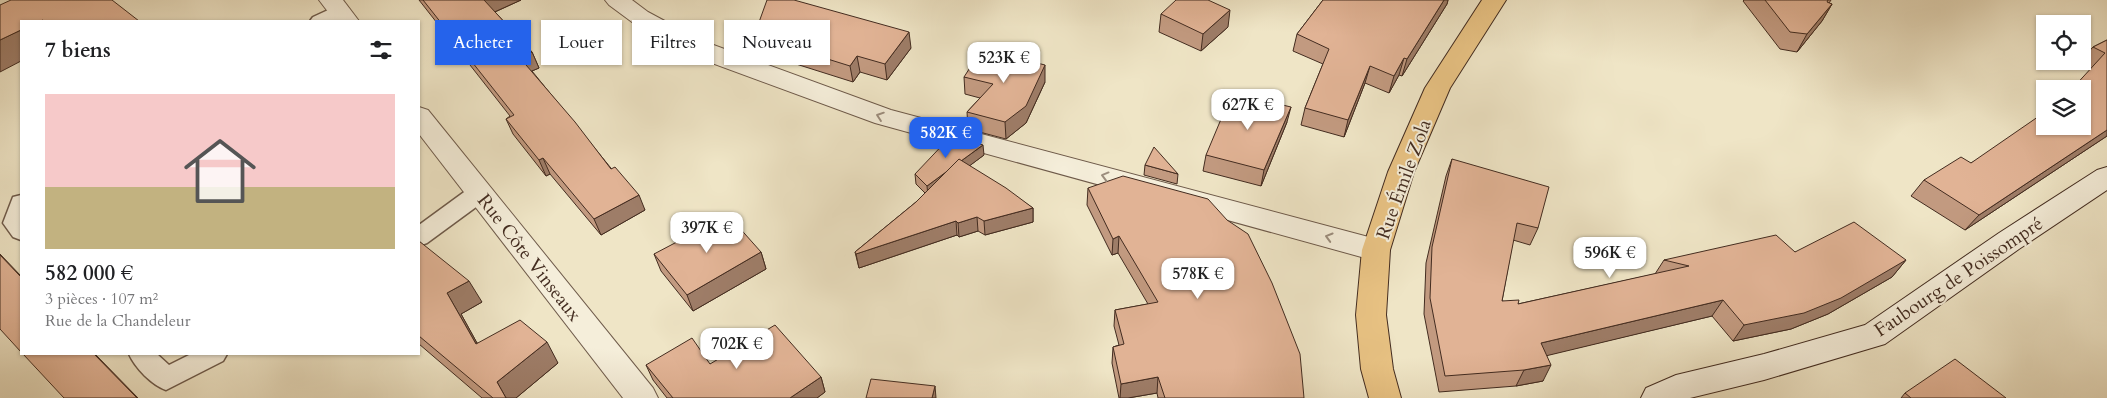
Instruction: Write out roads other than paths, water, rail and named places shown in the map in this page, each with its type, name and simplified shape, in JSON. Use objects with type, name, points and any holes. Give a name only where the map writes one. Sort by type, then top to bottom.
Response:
[{"type":"main road","name":"Rue Émile Zola","points":[[1389,394],[1377,369],[1371,315],[1376,250],[1401,172],[1438,88],[1494,0]]},
{"type":"street","points":[[617,0],[640,17],[691,46],[884,117],[1376,250]]},
{"type":"street","name":"Rue Côte Vinseaux","points":[[420,117],[642,398]]},
{"type":"street","name":"Faubourg de Poissompré","points":[[1657,398],[1676,388],[1764,367],[1874,335],[2009,241],[2107,177]]},
{"type":"lane","points":[[420,236],[479,193]]},
{"type":"lane","points":[[20,206],[14,223],[20,230]]},
{"type":"lane","points":[[142,355],[166,379],[212,355]]}]
